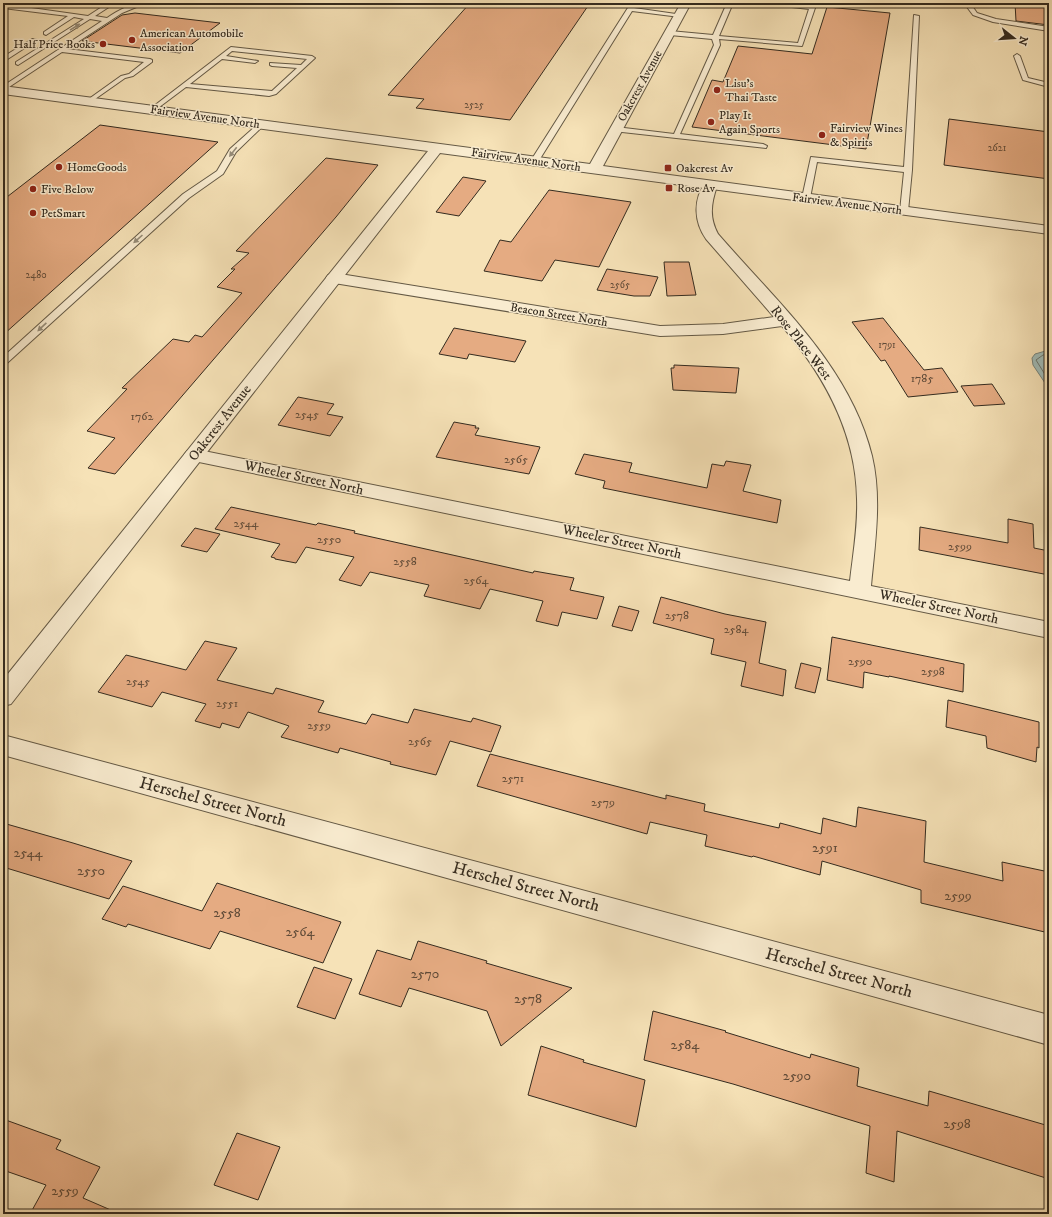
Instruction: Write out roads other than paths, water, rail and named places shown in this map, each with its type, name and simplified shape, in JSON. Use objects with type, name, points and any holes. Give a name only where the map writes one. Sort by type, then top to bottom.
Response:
[{"type":"street","name":"Oakcrest Avenue","points":[[594,170],[686,3]]},
{"type":"street","name":"Fairview Avenue North","points":[[3,90],[710,186],[1049,230]]},
{"type":"street","name":"Oakcrest Avenue","points":[[3,697],[437,148]]},
{"type":"street","name":"Rose Place West","points":[[710,186],[702,212],[704,224],[711,236],[786,320],[821,364],[837,390],[852,423],[863,458],[867,496],[866,537],[860,591]]},
{"type":"street","name":"Beacon Street North","points":[[334,278],[660,331],[695,332],[729,330],[786,320]]},
{"type":"street","name":"Wheeler Street North","points":[[194,455],[1049,630]]},
{"type":"street","name":"Herschel Street North","points":[[3,745],[1049,1030]]},
{"type":"lane","points":[[104,3],[111,3]]},
{"type":"lane","points":[[18,63],[90,18],[111,3]]},
{"type":"lane","points":[[3,90],[120,12],[143,3]]},
{"type":"lane","points":[[676,136],[717,46],[715,37],[730,3]]},
{"type":"lane","points":[[670,33],[800,45],[812,8],[761,3]]},
{"type":"lane","points":[[967,3],[975,14],[994,21],[1049,29]]},
{"type":"lane","points":[[3,6],[108,20]]},
{"type":"lane","points":[[534,162],[632,6],[680,15]]},
{"type":"lane","points":[[46,33],[74,15]]},
{"type":"lane","points":[[904,211],[908,170],[916,16]]},
{"type":"lane","points":[[3,60],[34,40]]},
{"type":"lane","points":[[152,110],[184,85],[231,49],[312,58],[274,93],[264,95],[184,85]]},
{"type":"lane","points":[[61,50],[150,61],[131,75],[123,77],[88,102]]},
{"type":"lane","points":[[1017,56],[1025,79],[1049,85]]},
{"type":"lane","points":[[221,57],[255,61]]},
{"type":"lane","points":[[3,60],[38,66]]},
{"type":"lane","points":[[272,64],[302,67]]},
{"type":"lane","points":[[3,362],[186,196],[220,172],[233,151],[260,125]]},
{"type":"lane","points":[[616,129],[763,146]]},
{"type":"lane","points":[[806,198],[814,159],[908,170]]},
{"type":"water","points":[[1049,350],[1049,389],[1033,365],[1032,358],[1035,354]]},
{"type":"place","name":"American Automobile Association","points":[[132,40]]},
{"type":"place","name":"Half Price Books","points":[[103,44]]},
{"type":"place","name":"Lisu's Thai Taste","points":[[717,90]]},
{"type":"place","name":"Play It Again Sports","points":[[711,122]]},
{"type":"place","name":"Fairview Wines & Spirits","points":[[822,135]]},
{"type":"place","name":"HomeGoods","points":[[59,167]]},
{"type":"place","name":"Oakcrest Av","points":[[668,168]]},
{"type":"place","name":"Rose Av","points":[[669,188]]},
{"type":"place","name":"Five Below","points":[[33,189]]},
{"type":"place","name":"PetSmart","points":[[33,213]]}]
